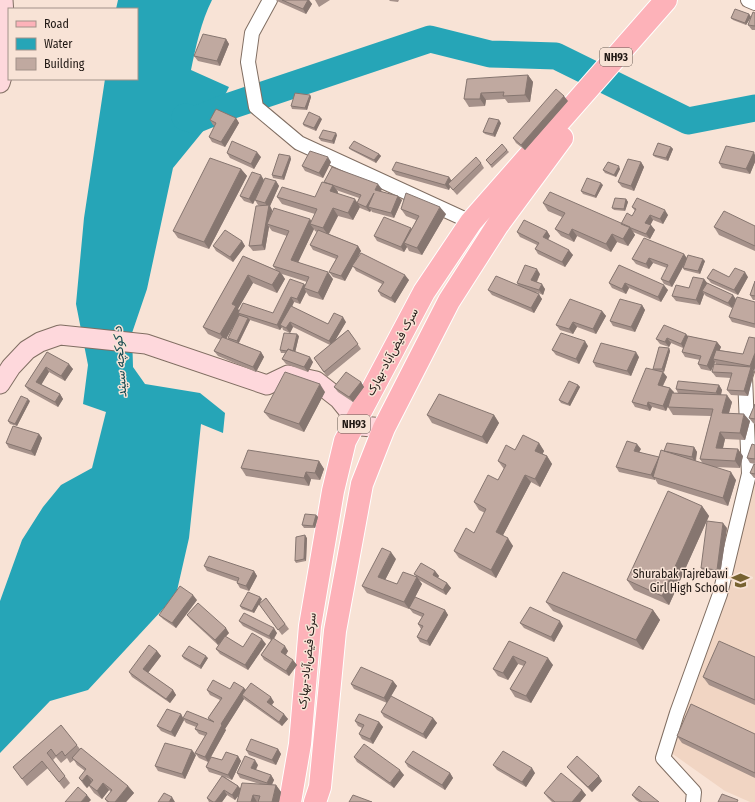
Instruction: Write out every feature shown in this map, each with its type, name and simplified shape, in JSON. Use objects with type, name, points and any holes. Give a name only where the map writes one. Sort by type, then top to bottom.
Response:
[{"type":"main road","name":"سرک فیض‌آباد-بهارک","points":[[290,802],[300,744],[310,626],[333,491],[345,441],[359,422],[424,292],[471,222],[576,111],[671,4]]},
{"type":"main road","name":"سرک فیض‌آباد-بهارک","points":[[315,802],[320,786],[336,624],[362,484],[384,428],[449,301],[515,200],[576,111]]},
{"type":"street","points":[[0,83],[7,59],[3,0]]},
{"type":"street","points":[[270,0],[252,33],[248,62],[256,107],[299,143],[471,222]]},
{"type":"street","points":[[748,0],[755,3]]},
{"type":"street","points":[[0,384],[11,367],[27,350],[40,342],[60,335],[146,344],[267,385],[288,375],[316,381],[339,399],[359,422],[384,428]]},
{"type":"street","points":[[693,802],[694,792],[663,758],[677,714],[720,594],[749,474],[745,377],[755,346]]},
{"type":"shaded area","name":"Shurabak Tajrebawi Girl High School","points":[[755,483],[755,802],[750,802],[725,791],[670,752],[672,731],[698,679]]},
{"type":"water","name":"د کوکچه سیند","points":[[118,0],[212,0],[202,25],[191,70],[229,87],[213,119],[173,168],[147,289],[132,333],[133,367],[145,384],[200,393],[225,413],[223,433],[201,424],[189,538],[176,595],[88,690],[50,701],[0,753],[0,601],[22,540],[43,507],[61,485],[92,468],[106,412],[83,404],[88,365],[76,304],[84,218],[105,80],[138,80],[138,8],[116,8]]},
{"type":"building","points":[[282,0],[308,0],[303,9]]},
{"type":"building","points":[[735,9],[749,14],[745,23],[731,18]]},
{"type":"building","points":[[753,12],[755,13],[755,26],[748,25]]},
{"type":"building","points":[[203,34],[226,39],[217,61],[194,56]]},
{"type":"building","points":[[528,75],[525,95],[503,96],[504,92],[481,93],[480,99],[464,99],[467,79]]},
{"type":"building","points":[[556,89],[564,96],[521,145],[513,138]]},
{"type":"building","points":[[295,93],[310,95],[305,108],[291,106]]},
{"type":"building","points":[[216,109],[236,118],[221,142],[209,137],[216,123],[210,120]]},
{"type":"building","points":[[309,112],[320,117],[314,128],[303,124]]},
{"type":"building","points":[[489,118],[499,120],[493,134],[483,132]]},
{"type":"building","points":[[323,130],[336,133],[332,141],[319,138]]},
{"type":"building","points":[[232,141],[257,152],[251,164],[227,153]]},
{"type":"building","points":[[354,141],[379,154],[374,160],[349,148]]},
{"type":"building","points":[[658,143],[671,147],[666,158],[653,155]]},
{"type":"building","points":[[502,144],[507,150],[491,165],[486,160]]},
{"type":"building","points":[[726,146],[754,152],[746,169],[719,163]]},
{"type":"building","points":[[310,151],[328,157],[319,173],[302,166]]},
{"type":"building","points":[[279,154],[290,156],[282,177],[272,175]]},
{"type":"building","points":[[476,157],[481,163],[453,190],[448,184]]},
{"type":"building","points":[[210,158],[241,169],[204,242],[173,231]]},
{"type":"building","points":[[628,159],[641,162],[631,186],[618,182]]},
{"type":"building","points":[[396,162],[449,177],[445,185],[392,170]]},
{"type":"building","points":[[608,162],[619,166],[614,175],[603,170]]},
{"type":"building","points":[[332,167],[378,184],[375,190],[398,196],[391,213],[368,207],[374,193],[366,207],[357,203],[361,195],[324,182]]},
{"type":"building","points":[[252,172],[261,175],[249,199],[240,196]]},
{"type":"building","points":[[265,178],[276,181],[265,203],[255,200]]},
{"type":"building","points":[[587,178],[601,183],[595,196],[581,191]]},
{"type":"building","points":[[322,182],[333,185],[330,191],[355,199],[348,213],[333,208],[323,228],[310,224],[317,209],[277,197],[282,187],[315,197]]},
{"type":"building","points":[[550,192],[630,227],[623,239],[612,234],[606,244],[572,229],[569,235],[555,229],[565,213],[543,203]]},
{"type":"building","points":[[406,193],[440,207],[417,248],[404,243],[419,216],[401,209]]},
{"type":"building","points":[[615,198],[626,199],[624,209],[612,208]]},
{"type":"building","points":[[637,198],[665,210],[660,219],[650,215],[645,223],[651,225],[646,234],[621,224],[627,213],[632,216],[636,209],[632,207]]},
{"type":"building","points":[[269,205],[262,245],[249,246],[256,206]]},
{"type":"building","points":[[274,208],[310,219],[291,260],[328,272],[318,293],[304,288],[309,277],[273,266],[289,231],[267,224]]},
{"type":"building","points":[[724,211],[755,226],[755,246],[714,227]]},
{"type":"building","points":[[384,217],[411,228],[401,247],[374,236]]},
{"type":"building","points":[[524,220],[547,231],[543,237],[569,250],[562,262],[535,249],[539,243],[517,232]]},
{"type":"building","points":[[225,230],[242,241],[230,257],[213,246]]},
{"type":"building","points":[[318,230],[358,246],[341,276],[329,272],[338,256],[310,245]]},
{"type":"building","points":[[644,238],[684,254],[669,282],[661,279],[668,265],[649,258],[646,264],[632,259]]},
{"type":"building","points":[[361,253],[405,275],[391,298],[378,291],[384,282],[352,266]]},
{"type":"building","points":[[688,255],[703,259],[698,271],[683,268]]},
{"type":"building","points":[[243,256],[280,272],[272,285],[248,275],[232,304],[236,306],[220,334],[203,327]]},
{"type":"building","points":[[525,265],[537,269],[531,280],[542,284],[539,290],[517,283]]},
{"type":"building","points":[[619,265],[664,285],[658,297],[625,283],[622,289],[609,283]]},
{"type":"building","points":[[735,268],[745,272],[734,290],[707,278],[713,269],[729,277]]},
{"type":"building","points":[[496,276],[539,294],[531,308],[488,290]]},
{"type":"building","points":[[693,277],[704,279],[696,300],[672,296],[676,285],[689,288]]},
{"type":"building","points":[[290,279],[304,284],[297,299],[291,297],[277,325],[238,313],[243,303],[273,313]]},
{"type":"building","points":[[755,281],[755,296],[750,295]]},
{"type":"building","points":[[707,283],[733,295],[728,303],[702,291]]},
{"type":"building","points":[[737,297],[755,302],[755,324],[729,317]]},
{"type":"building","points":[[570,299],[602,311],[593,329],[573,322],[569,329],[556,325]]},
{"type":"building","points":[[620,299],[642,305],[631,327],[610,321]]},
{"type":"building","points":[[291,306],[328,324],[334,313],[343,317],[329,341],[290,322],[286,328],[280,325]]},
{"type":"building","points":[[239,315],[248,318],[237,341],[228,338]]},
{"type":"building","points":[[664,325],[686,334],[681,344],[667,338],[665,342],[656,339]]},
{"type":"building","points":[[348,330],[358,344],[324,372],[314,358]]},
{"type":"building","points":[[284,333],[297,334],[293,351],[288,349],[287,351],[280,350]]},
{"type":"building","points":[[561,333],[585,341],[576,359],[552,350]]},
{"type":"building","points":[[688,336],[717,342],[707,366],[698,364],[701,356],[682,352]]},
{"type":"building","points":[[222,337],[261,352],[253,367],[214,351]]},
{"type":"building","points":[[749,337],[755,338],[755,353],[750,366],[713,359],[716,350],[743,354]]},
{"type":"building","points":[[601,343],[636,352],[627,371],[593,362]]},
{"type":"building","points":[[659,347],[669,348],[662,369],[653,369]]},
{"type":"building","points":[[288,349],[310,357],[304,367],[282,359]]},
{"type":"building","points":[[47,352],[69,364],[61,376],[46,367],[36,382],[60,394],[55,402],[25,386]]},
{"type":"building","points":[[714,364],[751,367],[744,391],[727,390],[732,373],[712,372]]},
{"type":"building","points":[[646,368],[663,372],[658,385],[670,388],[663,406],[648,402],[647,406],[632,402]]},
{"type":"building","points":[[285,372],[320,384],[299,424],[264,412]]},
{"type":"building","points":[[346,372],[361,382],[349,397],[334,387]]},
{"type":"building","points":[[569,381],[578,385],[568,404],[559,400]]},
{"type":"building","points":[[678,381],[719,385],[716,393],[676,389]]},
{"type":"building","points":[[672,393],[727,395],[722,413],[744,414],[740,433],[720,432],[716,448],[738,449],[735,461],[700,459],[713,409],[668,407]]},
{"type":"building","points":[[439,394],[494,415],[482,437],[427,415]]},
{"type":"building","points":[[21,396],[28,399],[15,424],[8,421]]},
{"type":"building","points":[[755,404],[755,419],[749,418]]},
{"type":"building","points":[[13,426],[39,434],[31,451],[6,443]]},
{"type":"building","points":[[523,435],[539,443],[535,451],[547,456],[535,479],[525,475],[496,532],[508,538],[491,570],[454,551],[466,528],[474,533],[486,509],[474,502],[488,475],[498,480],[506,465],[498,461],[506,445],[515,450]]},
{"type":"building","points":[[627,441],[637,444],[634,451],[659,457],[651,475],[616,467]]},
{"type":"building","points":[[667,443],[694,447],[692,457],[664,451]]},
{"type":"building","points":[[752,444],[755,445],[755,459],[747,458]]},
{"type":"building","points":[[248,450],[319,461],[315,473],[306,472],[304,478],[241,468]]},
{"type":"building","points":[[661,450],[731,472],[723,498],[653,477]]},
{"type":"building","points":[[754,464],[755,465],[755,474],[750,473]]},
{"type":"building","points":[[668,491],[702,506],[662,596],[627,580]]},
{"type":"building","points":[[305,514],[316,515],[313,526],[302,525]]},
{"type":"building","points":[[707,521],[723,523],[717,570],[701,568]]},
{"type":"building","points":[[305,535],[304,559],[295,561],[296,537]]},
{"type":"building","points":[[382,548],[391,552],[378,577],[397,584],[403,572],[417,577],[404,602],[362,586]]},
{"type":"building","points":[[209,556],[254,571],[246,586],[237,583],[239,578],[204,566]]},
{"type":"building","points":[[421,563],[435,571],[433,575],[447,583],[443,590],[414,574]]},
{"type":"building","points":[[563,572],[653,610],[636,640],[546,602]]},
{"type":"building","points":[[180,586],[193,595],[172,623],[159,615]]},
{"type":"building","points":[[248,592],[260,597],[252,611],[240,606]]},
{"type":"building","points":[[415,597],[445,610],[427,641],[417,637],[423,626],[418,624],[424,614],[409,608]]},
{"type":"building","points":[[266,598],[285,624],[278,630],[259,604]]},
{"type":"building","points":[[198,603],[226,628],[215,640],[187,615]]},
{"type":"building","points":[[530,607],[560,621],[551,637],[520,623]]},
{"type":"building","points":[[244,613],[274,628],[269,636],[239,621]]},
{"type":"building","points":[[252,633],[262,639],[245,665],[216,649],[225,636],[243,647]]},
{"type":"building","points":[[273,638],[285,646],[281,652],[293,660],[286,671],[261,655]]},
{"type":"building","points":[[509,641],[548,658],[526,696],[510,689],[526,662],[513,656],[503,673],[493,669]]},
{"type":"building","points":[[719,641],[755,657],[755,700],[703,677]]},
{"type":"building","points":[[149,645],[157,651],[143,669],[173,690],[166,699],[129,672]]},
{"type":"building","points":[[189,646],[206,656],[200,666],[182,656]]},
{"type":"building","points":[[361,667],[393,681],[384,698],[351,684]]},
{"type":"building","points":[[213,680],[230,689],[234,682],[244,688],[221,724],[222,725],[205,757],[195,753],[207,733],[195,729],[198,724],[183,718],[187,711],[214,722],[208,718],[222,698],[207,690]]},
{"type":"building","points":[[251,683],[271,697],[267,702],[284,714],[279,722],[242,695]]},
{"type":"building","points":[[391,696],[433,718],[423,734],[381,712]]},
{"type":"building","points":[[691,704],[755,734],[755,773],[677,736]]},
{"type":"building","points":[[167,709],[181,714],[171,732],[157,726]]},
{"type":"building","points":[[359,714],[379,722],[370,739],[359,734],[364,725],[355,721]]},
{"type":"building","points":[[61,725],[77,745],[65,756],[62,751],[56,756],[51,749],[47,753],[65,776],[59,782],[42,761],[22,779],[13,767]]},
{"type":"building","points":[[251,739],[278,749],[272,760],[246,750]]},
{"type":"building","points":[[165,743],[192,750],[182,774],[155,766]]},
{"type":"building","points":[[364,744],[400,770],[390,783],[354,757]]},
{"type":"building","points":[[81,748],[128,786],[115,802],[109,802],[105,799],[112,790],[103,783],[97,791],[89,785],[93,780],[87,775],[82,781],[79,778],[86,769],[72,758]]},
{"type":"building","points":[[413,751],[450,773],[442,785],[405,762]]},
{"type":"building","points":[[503,751],[532,768],[522,782],[493,765]]},
{"type":"building","points":[[226,752],[238,756],[228,775],[206,767],[211,757],[222,760]]},
{"type":"building","points":[[245,756],[255,760],[251,768],[271,775],[267,783],[237,773]]},
{"type":"building","points":[[577,756],[599,776],[588,787],[567,767]]},
{"type":"building","points":[[561,773],[582,790],[572,802],[555,802],[544,793]]},
{"type":"building","points":[[222,776],[238,786],[232,795],[224,790],[215,802],[213,802],[207,798]]},
{"type":"building","points":[[242,783],[276,785],[272,802],[258,802],[260,796],[253,795],[251,802],[237,802]]},
{"type":"building","points":[[639,786],[659,802],[642,802],[632,795]]},
{"type":"building","points":[[78,787],[87,795],[81,802],[65,802]]},
{"type":"building","points":[[164,793],[172,797],[169,802],[158,802]]},
{"type":"building","points":[[722,794],[738,800],[737,802],[718,802]]},
{"type":"building","points":[[353,795],[372,802],[349,802]]},
{"type":"waterway","points":[[185,117],[195,120],[227,107],[430,39],[490,54],[556,56],[688,121],[755,108]]},
{"type":"place","name":"Shurabak Tajrebawi Girl High School","points":[[741,581]]}]
